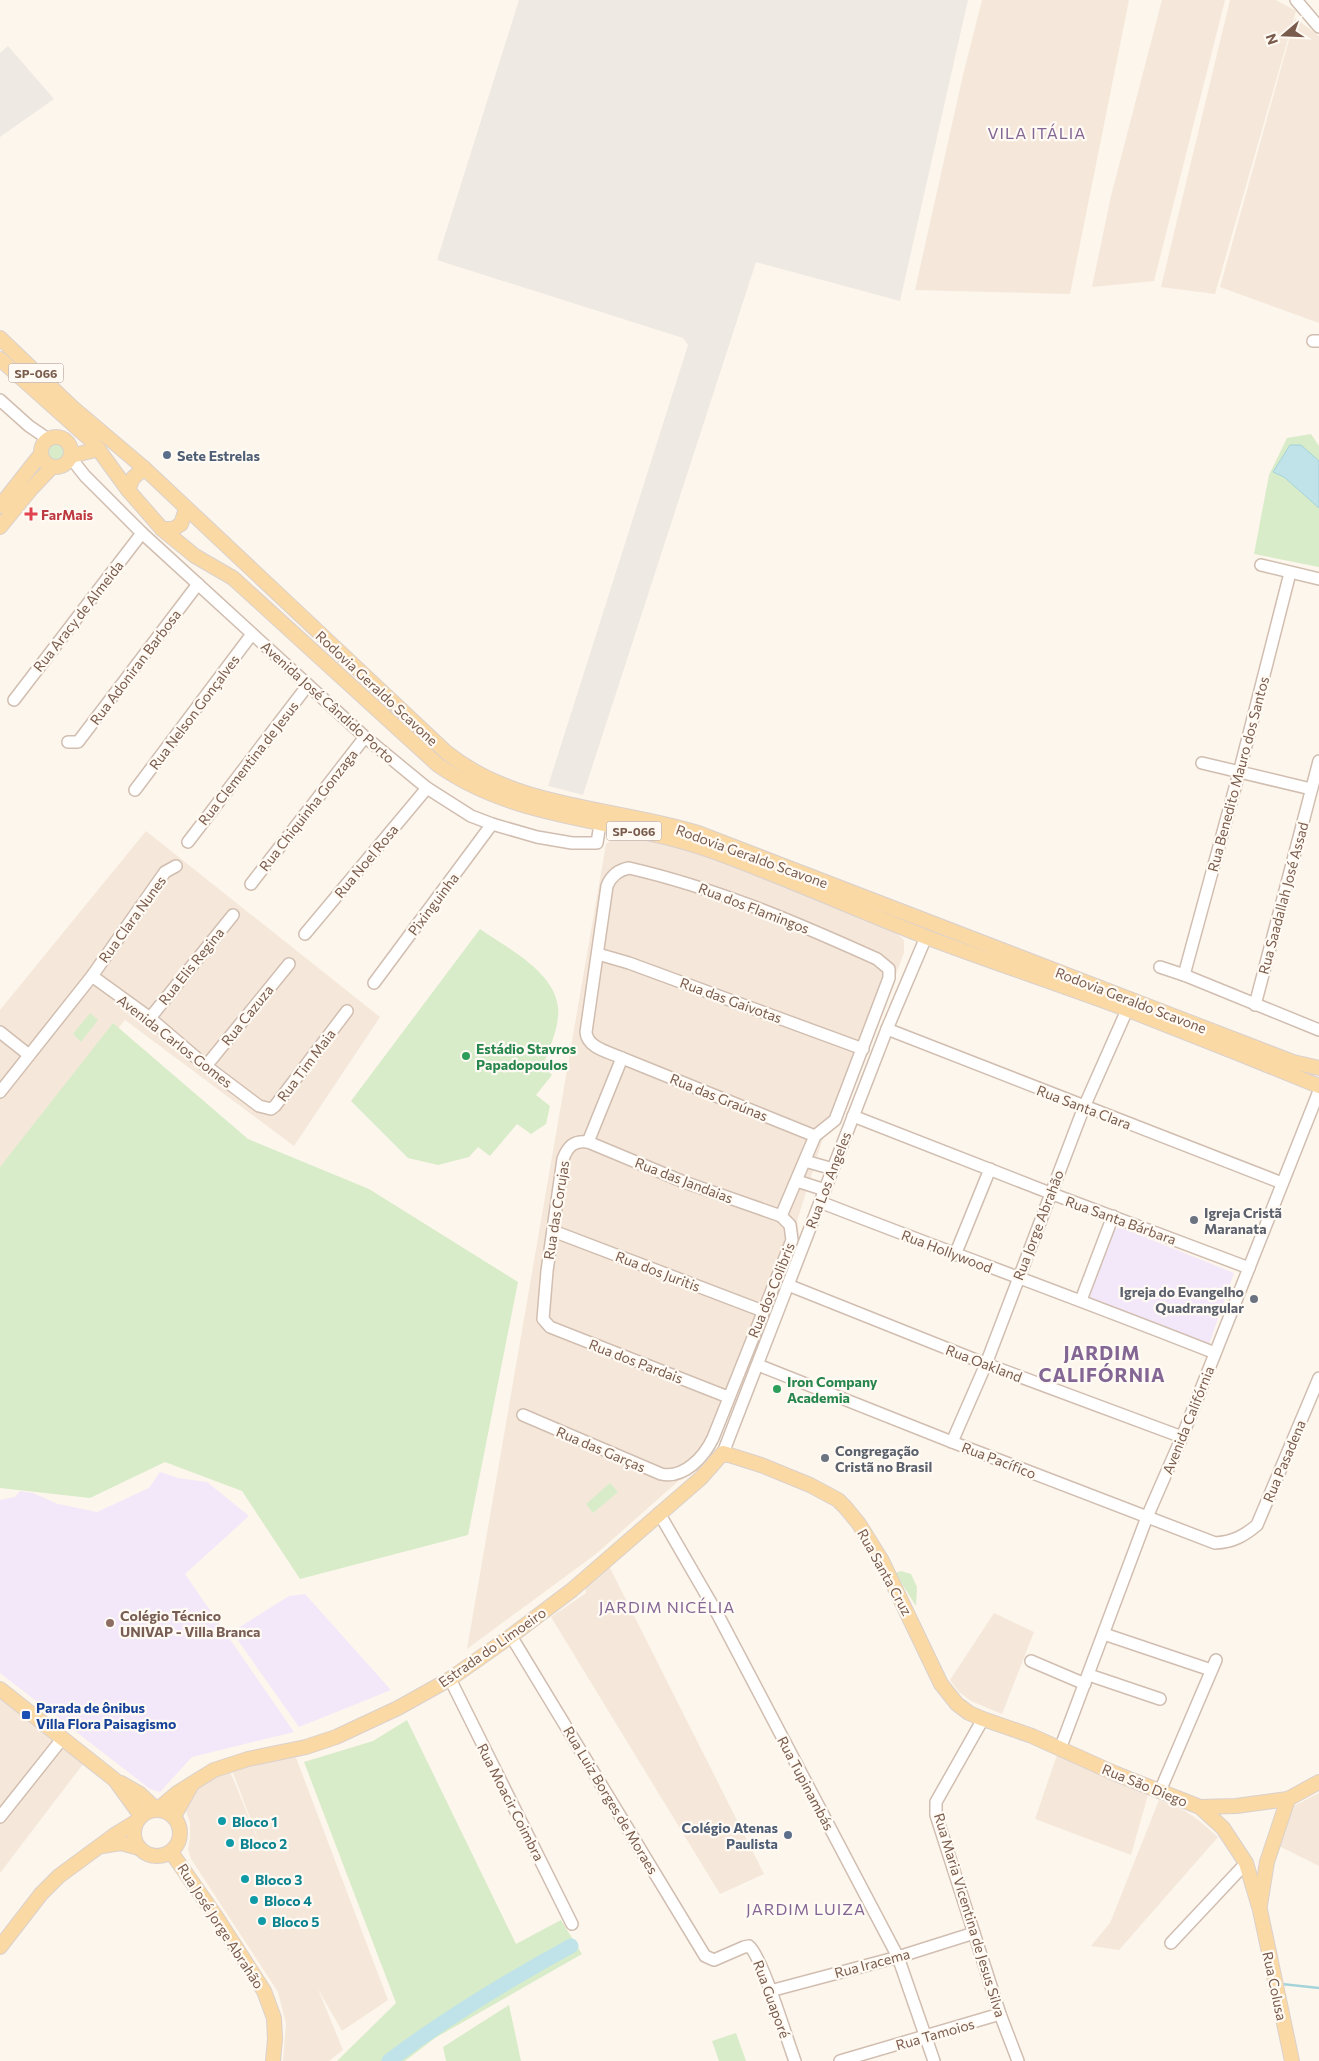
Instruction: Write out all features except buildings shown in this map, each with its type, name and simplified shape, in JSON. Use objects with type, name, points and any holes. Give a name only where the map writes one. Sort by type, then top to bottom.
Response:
[{"type":"main road","name":"Rodovia Geraldo Scavone","points":[[0,338],[72,407],[144,468],[446,752],[460,764],[487,779],[536,796],[698,833],[1294,1062],[1319,1068]]},
{"type":"main road","name":"Rodovia Geraldo Scavone","points":[[0,359],[99,449],[128,490],[162,529],[195,556],[233,578],[438,764],[461,781],[489,794],[542,812],[675,840],[714,851],[926,937],[1127,1010],[1319,1086]]},
{"type":"main road","points":[[0,506],[45,444],[57,411],[72,407]]},
{"type":"main road","points":[[0,527],[31,489],[65,461],[70,447],[68,442],[60,437],[45,444]]},
{"type":"main road","points":[[45,444],[44,462],[65,461],[99,449]]},
{"type":"main road","points":[[128,490],[133,478],[144,468]]},
{"type":"main road","points":[[162,529],[173,529],[181,524],[186,509]]},
{"type":"main road","name":"Estrada do Limoeiro","points":[[157,1809],[205,1774],[233,1763],[300,1748],[336,1737],[390,1712],[450,1679],[572,1590],[701,1478],[723,1453]]},
{"type":"main road","name":"Rua Santa Cruz","points":[[723,1453],[786,1475],[838,1500],[858,1524],[882,1561],[948,1696],[957,1704],[983,1720]]},
{"type":"main road","points":[[0,1689],[62,1740],[116,1780],[130,1787],[157,1809],[169,1812],[178,1821],[181,1834],[176,1847],[171,1852],[160,1856],[154,1856],[140,1848],[115,1842],[99,1847]]},
{"type":"main road","points":[[983,1720],[1032,1736],[1060,1749]]},
{"type":"main road","name":"Rua São Diego","points":[[1060,1749],[1200,1807],[1236,1806],[1288,1800],[1319,1782]]},
{"type":"main road","points":[[116,1780],[139,1819],[134,1835],[140,1848]]},
{"type":"main road","name":"Estrada do Limoeiro","points":[[174,1816],[193,1783]]},
{"type":"main road","name":"Rua Colusa","points":[[1260,1910],[1266,1862],[1288,1800]]},
{"type":"main road","points":[[1223,1828],[1228,1814],[1236,1806]]},
{"type":"main road","name":"Rua Colusa","points":[[1200,1807],[1223,1828],[1246,1864],[1260,1910],[1292,2061]]},
{"type":"main road","points":[[0,1947],[49,1886],[68,1869],[120,1830],[139,1819],[147,1811],[157,1809]]},
{"type":"main road","name":"Rua José Jorge Abrahão","points":[[171,1852],[264,1991],[274,2018],[273,2061]]},
{"type":"main road","points":[[1246,1864],[1254,1866],[1266,1862]]},
{"type":"street","points":[[1287,0],[1302,16],[1316,24]]},
{"type":"street","points":[[1296,0],[1316,24]]},
{"type":"street","points":[[0,400],[29,426],[45,444]]},
{"type":"street","name":"Avenida José Cândido Porto","points":[[65,461],[85,476],[142,533],[365,737],[427,788],[471,816],[492,824],[538,836],[588,844],[597,843],[600,824]]},
{"type":"street","name":"Rua Aracy de Almeida","points":[[14,700],[142,533]]},
{"type":"street","points":[[1261,565],[1319,579]]},
{"type":"street","name":"Rua Benedito Mauro dos Santos","points":[[1184,975],[1239,773],[1290,573]]},
{"type":"street","name":"Rua Adoniran Barbosa","points":[[68,742],[78,742],[198,584]]},
{"type":"street","name":"Rua Nelson Gonçalves","points":[[136,790],[252,634]]},
{"type":"street","name":"Rua Clementina de Jesus","points":[[188,842],[308,685]]},
{"type":"street","name":"Rua Chiquinha Gonzaga","points":[[251,884],[365,737]]},
{"type":"street","name":"Rua Saadallah José Assad","points":[[1255,1005],[1319,761]]},
{"type":"street","points":[[1202,763],[1311,789]]},
{"type":"street","name":"Rua Noel Rosa","points":[[305,934],[427,788]]},
{"type":"street","name":"Pixinguinha","points":[[374,983],[492,824]]},
{"type":"street","name":"Rua Clara Nunes","points":[[0,1092],[92,976],[165,872],[176,866]]},
{"type":"street","name":"Rua dos Flamingos","points":[[598,954],[607,886],[621,869],[629,868],[709,889],[794,921],[877,958],[889,969],[889,978],[863,1049]]},
{"type":"street","name":"Rua Elis Regina","points":[[150,1018],[233,915]]},
{"type":"street","name":"Rua Los Angeles","points":[[723,1453],[887,1029],[926,937]]},
{"type":"street","points":[[588,1142],[622,1058],[594,1046],[586,1035],[598,954]]},
{"type":"street","name":"Rua das Gaivotas","points":[[598,954],[630,963],[863,1049]]},
{"type":"street","name":"Rua Cazuza","points":[[206,1066],[289,964]]},
{"type":"street","points":[[1160,967],[1319,1030]]},
{"type":"street","name":"Avenida Carlos Gomes","points":[[92,976],[150,1018],[206,1066],[259,1106]]},
{"type":"street","name":"Rua Jorge Abrahão","points":[[952,1442],[986,1364],[1084,1107],[1127,1010]]},
{"type":"street","name":"Rua Tim Maia","points":[[259,1106],[271,1109],[275,1106],[348,1011]]},
{"type":"street","name":"Rua Santa Clara","points":[[887,1029],[1084,1107],[1282,1182]]},
{"type":"street","points":[[0,1032],[29,1055]]},
{"type":"street","points":[[781,1216],[815,1136],[835,1120],[863,1049]]},
{"type":"street","name":"Rua das Graúnas","points":[[622,1058],[815,1136]]},
{"type":"street","name":"Avenida Califórnia","points":[[1060,1749],[1147,1517],[1182,1437],[1319,1091]]},
{"type":"street","name":"Rua Santa Bárbara","points":[[853,1116],[1050,1194],[1249,1268]]},
{"type":"street","name":"Rua das Corujas","points":[[545,1323],[542,1312],[563,1159],[568,1148],[578,1141],[588,1142]]},
{"type":"street","name":"Rua das Jandaias","points":[[588,1142],[684,1182],[781,1216]]},
{"type":"street","points":[[805,1161],[833,1169]]},
{"type":"street","points":[[955,1255],[990,1170]]},
{"type":"street","points":[[797,1181],[825,1190]]},
{"type":"street","name":"Rua Hollywood","points":[[820,1202],[1017,1279],[1080,1300],[1215,1354]]},
{"type":"street","name":"Rua dos Colibris","points":[[680,1473],[706,1452],[792,1240],[790,1225],[781,1216]]},
{"type":"street","points":[[1080,1300],[1113,1216]]},
{"type":"street","name":"Rua dos Juritis","points":[[553,1231],[763,1311]]},
{"type":"street","name":"Rua Oakland","points":[[788,1285],[986,1364],[1182,1437]]},
{"type":"street","name":"Rua dos Pardais","points":[[545,1323],[550,1328],[728,1397]]},
{"type":"street","name":"Rua Pacífico","points":[[758,1365],[1215,1543],[1227,1543],[1241,1538]]},
{"type":"street","name":"Rua Pasadena","points":[[1241,1538],[1258,1525],[1319,1378]]},
{"type":"street","name":"Rua das Garças","points":[[523,1415],[661,1474],[669,1476],[680,1473]]},
{"type":"street","name":"Rua Tupinambás","points":[[660,1513],[718,1615],[898,1957],[934,2061]]},
{"type":"street","points":[[1104,1634],[1214,1665],[1160,1791]]},
{"type":"street","name":"Rua Luiz Borges de Moraes","points":[[511,1636],[702,1951],[709,1959],[714,1960]]},
{"type":"street","points":[[1030,1661],[1160,1699]]},
{"type":"street","name":"Rua Moacir Coimbra","points":[[450,1679],[572,1924]]},
{"type":"street","name":"Rua Maria Vicentina de Jesus Silva","points":[[983,1720],[936,1802],[936,1816],[1000,2014],[1018,2061]]},
{"type":"street","points":[[0,1816],[62,1740]]},
{"type":"street","points":[[1171,1943],[1246,1864]]},
{"type":"street","name":"Rua Iracema","points":[[770,1991],[898,1957],[974,1933]]},
{"type":"street","name":"Rua Guaporé","points":[[714,1960],[749,1946],[757,1956],[794,2061]]},
{"type":"street","name":"Rua Tamoios","points":[[840,2061],[1000,2014]]},
{"type":"shaded area","points":[[519,0],[968,0],[900,301],[756,262],[583,795],[548,786],[688,345],[683,338],[437,260]]},
{"type":"shaded area","points":[[982,0],[1129,0],[1070,294],[915,290],[963,75]]},
{"type":"shaded area","points":[[1162,0],[1225,0],[1154,281],[1092,287],[1111,196]]},
{"type":"shaded area","points":[[1230,0],[1276,0],[1296,11],[1215,294],[1161,287]]},
{"type":"shaded area","points":[[1295,18],[1319,36],[1319,323],[1220,287]]},
{"type":"shaded area","points":[[8,46],[54,99],[0,137],[0,53]]},
{"type":"shaded area","points":[[146,831],[380,1017],[294,1146],[125,1020],[0,1177],[0,1010]]},
{"type":"shaded area","points":[[618,835],[673,842],[892,929],[904,940],[904,953],[839,1123],[825,1132],[797,1221],[799,1235],[711,1452],[596,1554],[467,1649],[606,844]]},
{"type":"shaded area","points":[[1118,1228],[1234,1273],[1209,1344],[1087,1297],[1115,1229]]},
{"type":"shaded area","name":"Colégio Técnico UNIVAP - Villa Branca","points":[[160,1472],[178,1478],[207,1482],[249,1516],[185,1574],[294,1732],[192,1757],[160,1792],[150,1789],[0,1673],[0,1500],[15,1497],[20,1491],[33,1493],[58,1504],[97,1512],[149,1488]]},
{"type":"shaded area","points":[[609,1566],[764,1874],[720,1894],[551,1617],[586,1593],[585,1586]]},
{"type":"shaded area","points":[[305,1594],[391,1690],[299,1727],[232,1632],[289,1596]]},
{"type":"shaded area","points":[[994,1613],[1034,1632],[1002,1714],[971,1701],[959,1692],[950,1680]]},
{"type":"shaded area","points":[[0,1694],[83,1764],[0,1873]]},
{"type":"shaded area","points":[[295,1755],[388,2000],[342,2031],[318,1989],[343,2050],[329,2061],[283,2061],[286,2024],[278,1992],[191,1859],[188,1850],[190,1823],[185,1808],[196,1788],[230,1771],[264,1855],[232,1770],[241,1766]]},
{"type":"shaded area","points":[[1057,1755],[1148,1795],[1131,1855],[1035,1819]]},
{"type":"shaded area","points":[[1319,1793],[1319,1866],[1277,1845],[1292,1807]]},
{"type":"shaded area","points":[[1159,1800],[1182,1809],[1218,1837],[1119,1950],[1091,1946],[1110,1923]]},
{"type":"green space","points":[[1311,434],[1319,446],[1319,567],[1254,554],[1269,475],[1287,438]]},
{"type":"green space","points":[[50,443],[58,443],[64,449],[64,457],[58,463],[50,463],[44,457],[44,449]]},
{"type":"green space","name":"Estádio Stavros Papadopoulos","points":[[480,929],[528,962],[548,982],[555,994],[558,1007],[557,1022],[554,1037],[543,1066],[552,1075],[536,1095],[550,1106],[546,1124],[531,1134],[517,1124],[490,1156],[478,1147],[469,1157],[438,1165],[408,1158],[351,1101]]},
{"type":"green space","points":[[90,1013],[98,1020],[81,1042],[73,1034]]},
{"type":"green space","points":[[113,1023],[248,1139],[369,1189],[518,1282],[468,1535],[300,1579],[242,1491],[165,1462],[90,1498],[0,1488],[0,1167]]},
{"type":"green space","points":[[610,1483],[618,1492],[593,1513],[586,1504]]},
{"type":"green space","points":[[901,1571],[911,1574],[917,1587],[916,1606],[895,1573]]},
{"type":"green space","points":[[407,1720],[516,1944],[561,1920],[582,1954],[435,2038],[405,2061],[337,2061],[396,2003],[304,1762],[373,1741]]},
{"type":"green space","points":[[509,2005],[521,2061],[446,2061],[443,2047]]},
{"type":"green space","points":[[736,2033],[746,2061],[719,2061],[712,2041]]},
{"type":"water","points":[[1290,445],[1301,445],[1319,461],[1319,508],[1284,477],[1273,472]]},
{"type":"waterway","points":[[389,2061],[433,2029],[478,2000],[571,1946]]},
{"type":"waterway","points":[[1282,1984],[1319,1988]]},
{"type":"place","name":"Sete Estrelas","points":[[167,455]]},
{"type":"place","name":"FarMais","points":[[31,514]]},
{"type":"place","name":"Estádio Stavros Papadopoulos","points":[[466,1056]]},
{"type":"place","name":"Igreja Cristã Maranata","points":[[1194,1220]]},
{"type":"place","name":"Igreja do Evangelho Quadrangular","points":[[1254,1299]]},
{"type":"place","name":"Iron Company Academia","points":[[777,1389]]},
{"type":"place","name":"Congregação Cristã no Brasil","points":[[825,1458]]},
{"type":"place","name":"Colégio Técnico UNIVAP - Villa Branca","points":[[110,1623]]},
{"type":"place","name":"Parada de ônibus Villa Flora Paisagismo","points":[[26,1715]]},
{"type":"place","name":"Bloco 1","points":[[222,1821]]},
{"type":"place","name":"Colégio Atenas Paulista","points":[[788,1835]]},
{"type":"place","name":"Bloco 2","points":[[230,1843]]},
{"type":"place","name":"Bloco 3","points":[[245,1879]]},
{"type":"place","name":"Bloco 4","points":[[254,1900]]},
{"type":"place","name":"Bloco 5","points":[[262,1921]]},
{"type":"district","name":"VILA ITÁLIA","points":[[1037,132]]},
{"type":"district","name":"JARDIM CALIFÓRNIA","points":[[1102,1363]]},
{"type":"district","name":"JARDIM NICÉLIA","points":[[667,1606]]},
{"type":"district","name":"JARDIM LUIZA","points":[[806,1908]]}]
